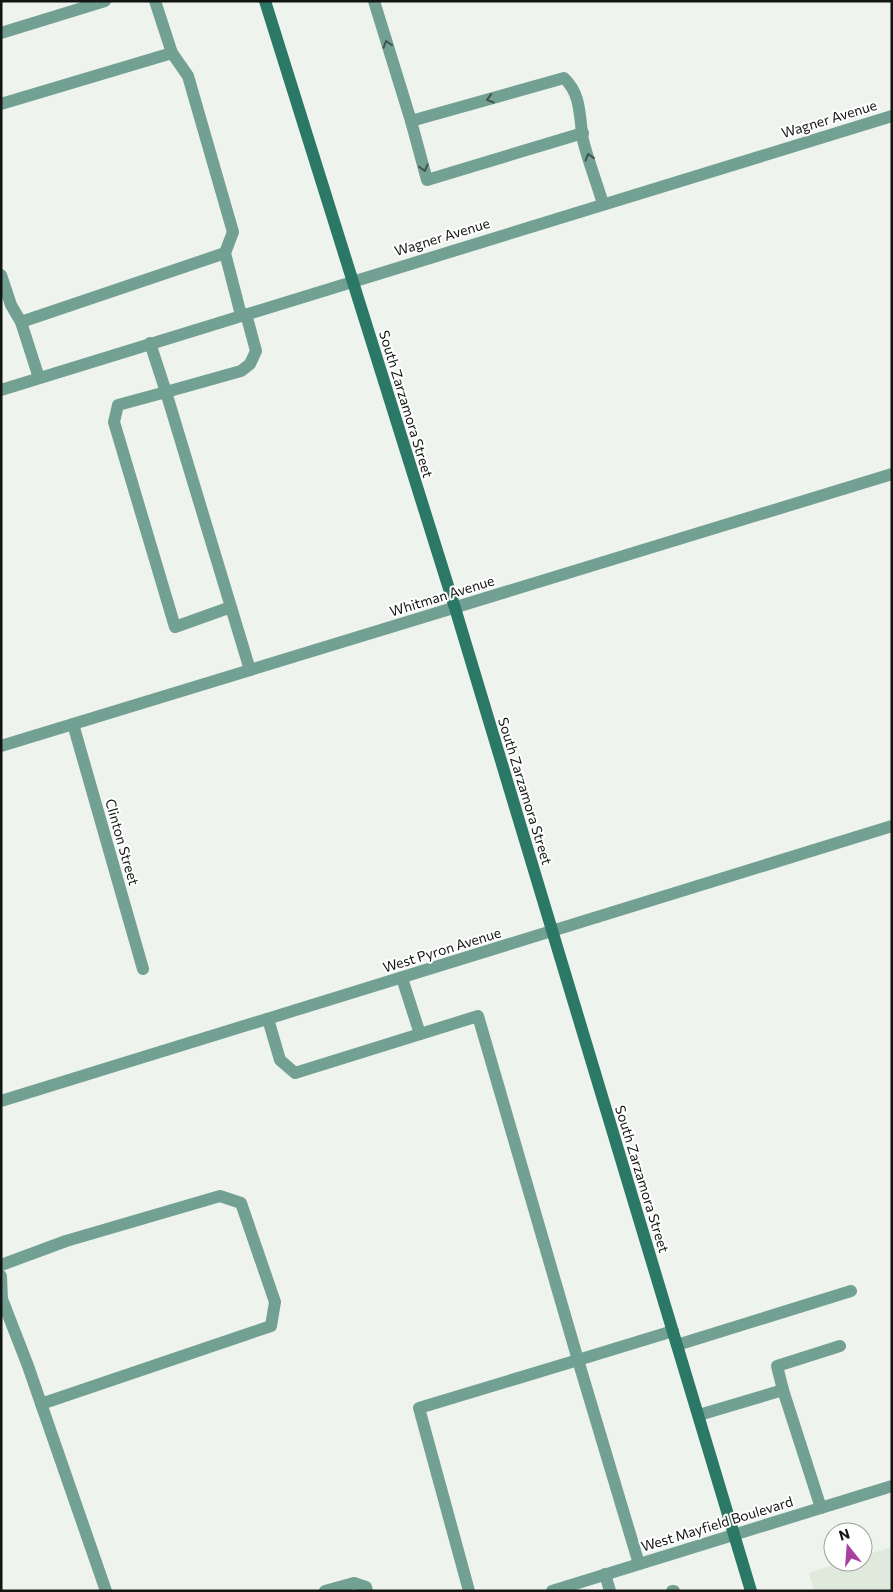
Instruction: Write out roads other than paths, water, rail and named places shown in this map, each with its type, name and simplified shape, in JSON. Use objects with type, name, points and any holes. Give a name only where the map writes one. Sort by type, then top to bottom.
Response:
[{"type":"main road","name":"South Zarzamora Street","points":[[265,1],[455,608],[751,1591]]},
{"type":"street","points":[[1,33],[105,1]]},
{"type":"street","points":[[155,1],[172,53],[188,76],[233,232],[225,253],[256,351],[250,364],[241,371],[118,405],[114,422],[133,492],[175,627],[231,607]]},
{"type":"street","points":[[374,1],[427,180],[583,133]]},
{"type":"street","points":[[1,104],[172,53]]},
{"type":"street","points":[[411,121],[564,78],[573,87],[580,108],[583,133],[603,204]]},
{"type":"street","name":"Wagner Avenue","points":[[1,390],[352,280],[892,116]]},
{"type":"street","points":[[21,322],[225,253]]},
{"type":"street","points":[[1,275],[11,305],[21,322],[39,378]]},
{"type":"street","points":[[150,343],[250,670]]},
{"type":"street","name":"Whitman Avenue","points":[[1,746],[892,474]]},
{"type":"street","name":"Clinton Street","points":[[73,724],[143,968]]},
{"type":"street","name":"West Pyron Avenue","points":[[1,1101],[892,826]]},
{"type":"street","points":[[402,978],[420,1034]]},
{"type":"street","points":[[268,1019],[280,1060],[295,1074],[478,1016],[639,1564]]},
{"type":"street","points":[[1,1265],[66,1242],[220,1196],[240,1203],[275,1302],[272,1326],[41,1404]]},
{"type":"street","points":[[1,1276],[2,1299],[41,1404],[106,1591]]},
{"type":"street","points":[[677,1345],[851,1291]]},
{"type":"street","points":[[469,1591],[419,1408],[673,1331]]},
{"type":"street","points":[[820,1508],[776,1366],[840,1346]]},
{"type":"street","points":[[699,1415],[783,1390]]},
{"type":"street","name":"West Mayfield Boulevard","points":[[552,1591],[892,1486]]},
{"type":"street","points":[[605,1574],[610,1591]]},
{"type":"street","points":[[326,1591],[354,1583],[366,1587],[367,1591]]}]
